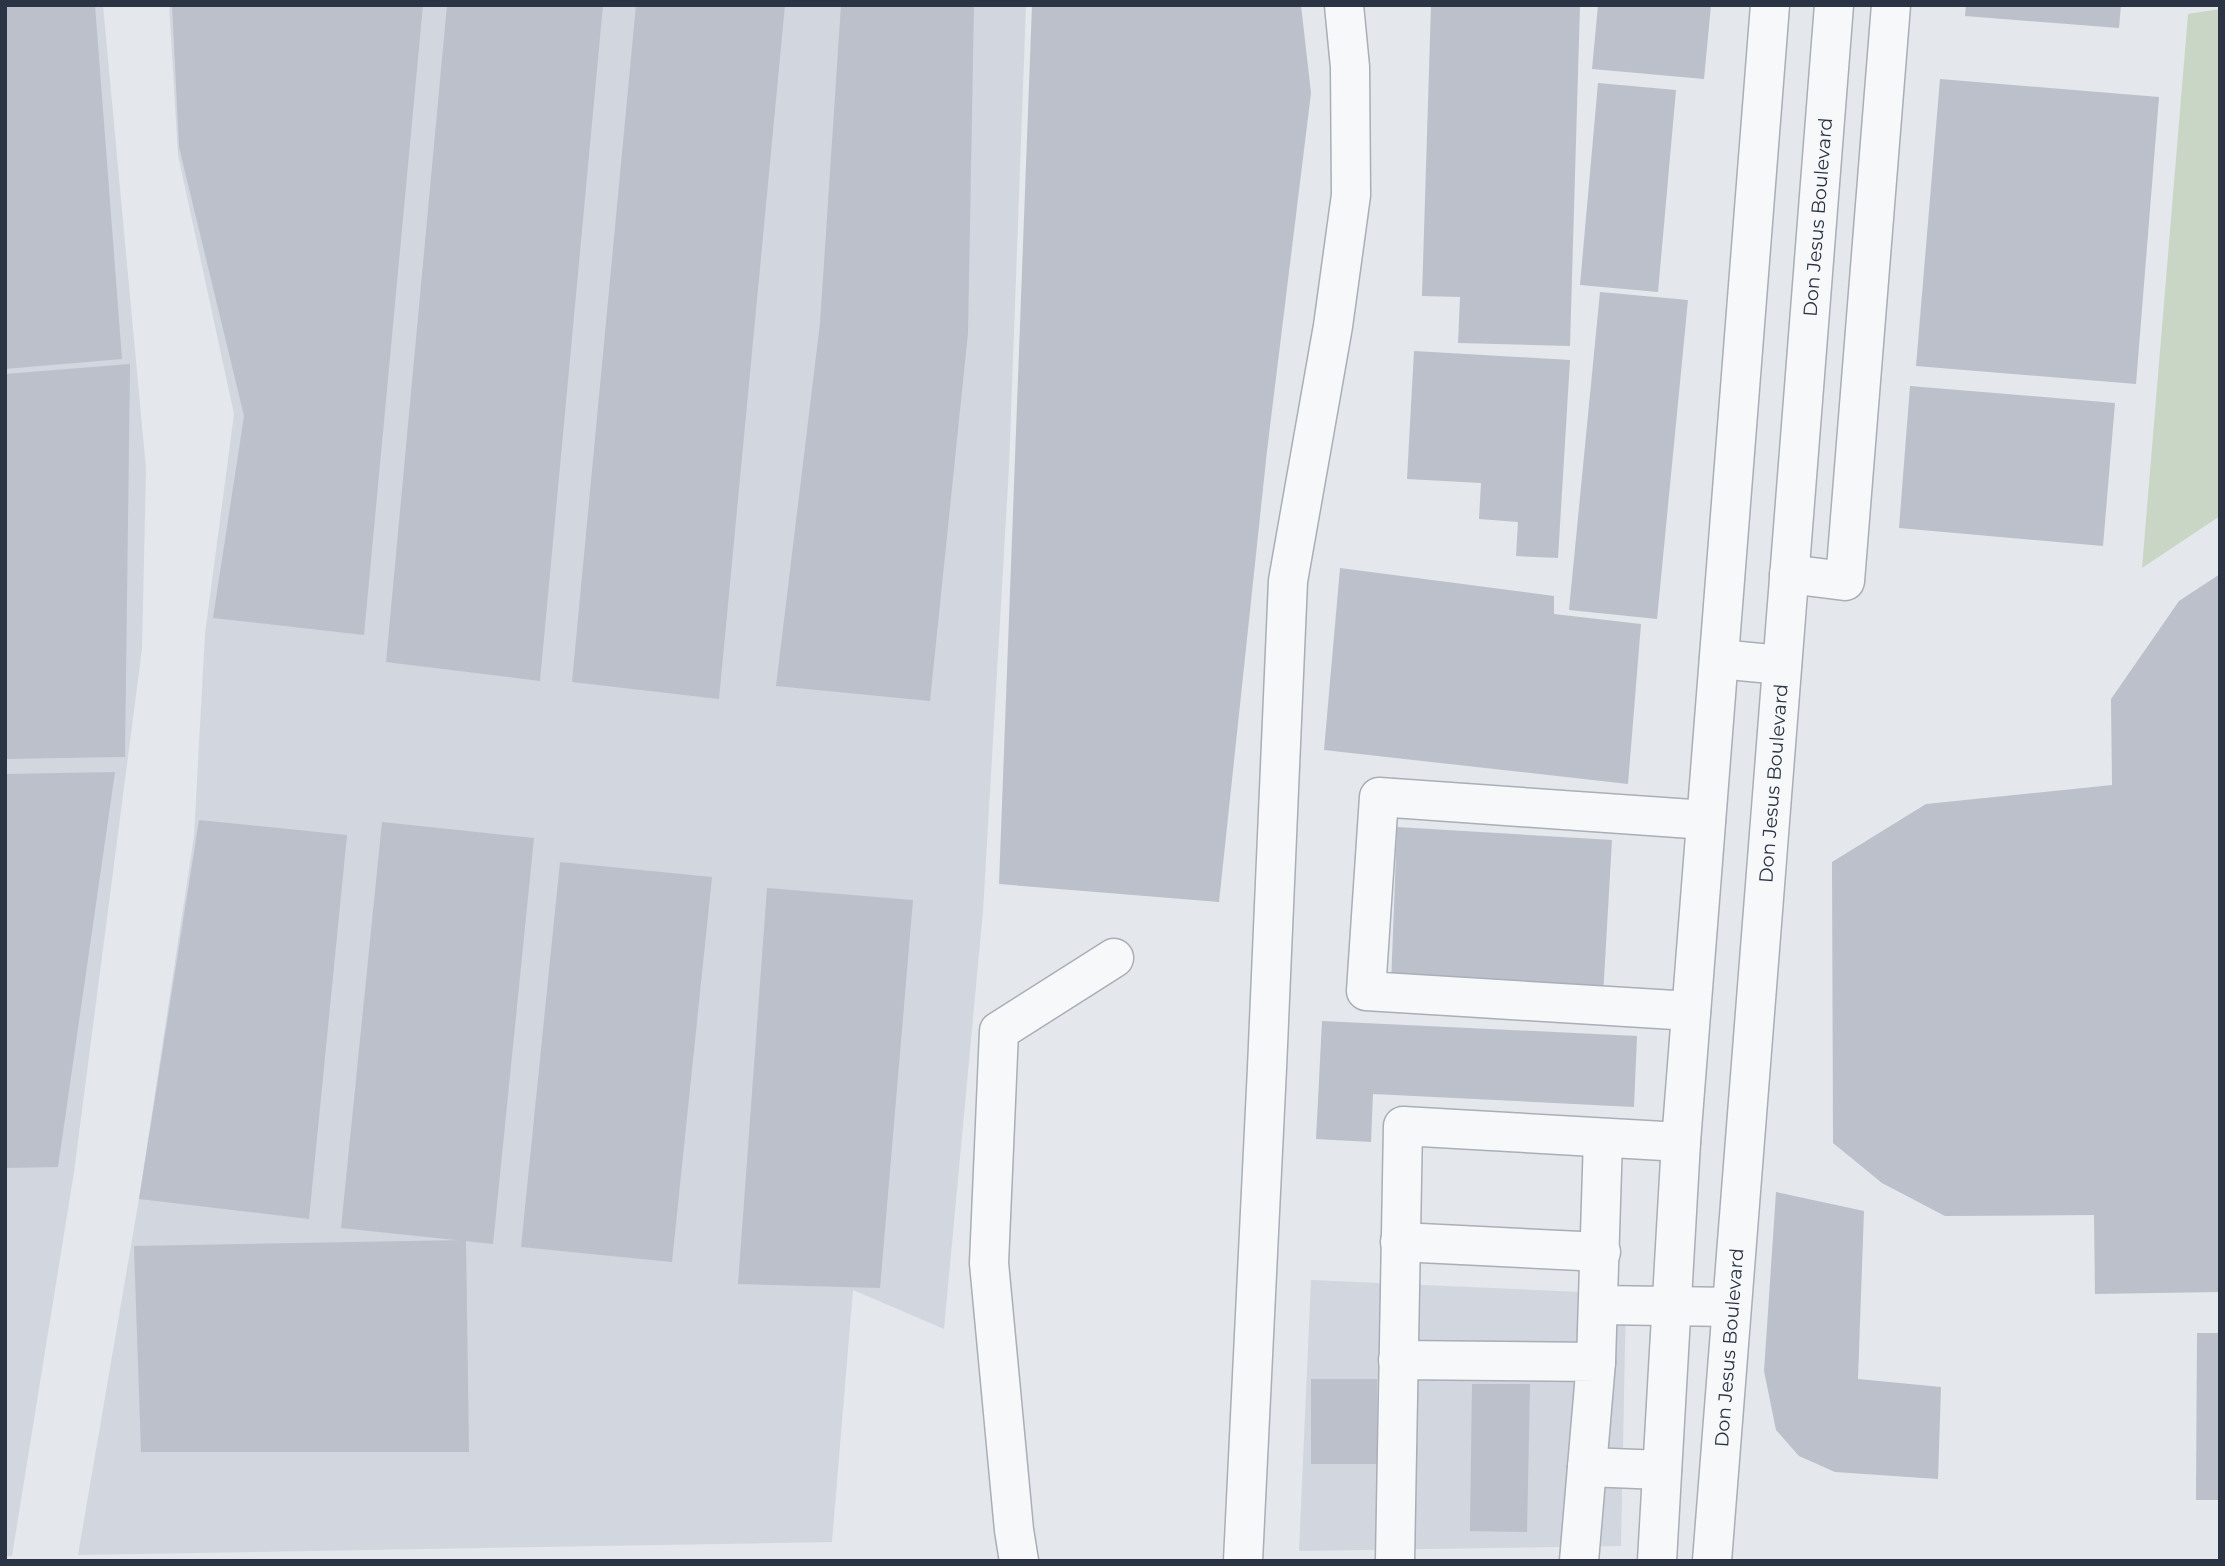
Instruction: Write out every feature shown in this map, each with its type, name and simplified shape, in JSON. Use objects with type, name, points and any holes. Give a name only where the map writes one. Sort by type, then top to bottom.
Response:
[{"type":"street","points":[[1242,1561],[1268,1054],[1288,581],[1333,326],[1351,195],[1350,67],[1344,5]]},
{"type":"street","points":[[1657,1561],[1681,1142],[1770,5]]},
{"type":"street","name":"Don Jesus Boulevard","points":[[1712,1561],[1834,5]]},
{"type":"street","points":[[1789,574],[1845,581],[1891,5]]},
{"type":"street","points":[[1719,659],[1782,665]]},
{"type":"street","points":[[1691,1011],[1366,991],[1379,797],[1706,820]]},
{"type":"street","points":[[1019,1561],[989,1263],[999,1031],[1114,958]]},
{"type":"street","points":[[1395,1561],[1403,1126],[1681,1142]]},
{"type":"street","points":[[1579,1561],[1596,1362],[1603,1138]]},
{"type":"street","points":[[1400,1242],[1601,1252]]},
{"type":"street","points":[[1599,1305],[1731,1307]]},
{"type":"street","points":[[1398,1360],[1596,1362]]},
{"type":"street","points":[[1587,1467],[1662,1470]]},
{"type":"shaded area","points":[[5,5],[103,5],[146,469],[142,649],[74,1172],[12,1556],[5,1556]]},
{"type":"shaded area","points":[[169,5],[1026,5],[1009,467],[983,911],[944,1329],[853,1290],[832,1542],[78,1555],[139,1199],[194,836],[205,634],[234,414],[178,155]]},
{"type":"shaded area","points":[[1311,1280],[1626,1294],[1621,1546],[1299,1551]]},
{"type":"green space","points":[[2220,9],[2220,516],[2142,568],[2188,14]]},
{"type":"building","points":[[5,5],[95,5],[122,359],[5,369]]},
{"type":"building","points":[[172,5],[423,5],[364,635],[213,618],[244,416],[179,147]]},
{"type":"building","points":[[447,5],[603,5],[540,681],[386,662]]},
{"type":"building","points":[[636,5],[785,5],[719,699],[572,682]]},
{"type":"building","points":[[841,5],[974,5],[968,333],[930,701],[776,686],[820,323]]},
{"type":"building","points":[[1032,5],[1301,5],[1311,93],[1267,451],[1219,902],[999,884]]},
{"type":"building","points":[[1431,5],[1580,5],[1570,346],[1458,343],[1460,297],[1422,296]]},
{"type":"building","points":[[1598,5],[1711,5],[1704,79],[1592,69]]},
{"type":"building","points":[[1966,5],[2121,5],[2119,28],[1965,16]]},
{"type":"building","points":[[1940,79],[2159,97],[2136,384],[1916,366]]},
{"type":"building","points":[[1598,83],[1676,90],[1658,292],[1580,285]]},
{"type":"building","points":[[1600,292],[1688,300],[1657,619],[1569,610]]},
{"type":"building","points":[[1414,351],[1570,360],[1558,558],[1516,556],[1518,522],[1479,519],[1481,483],[1407,479]]},
{"type":"building","points":[[130,364],[125,757],[5,759],[5,374]]},
{"type":"building","points":[[1910,386],[2115,403],[2103,546],[1899,528]]},
{"type":"building","points":[[1340,568],[1554,596],[1554,614],[1641,624],[1628,784],[1324,750]]},
{"type":"building","points":[[2220,574],[2220,1292],[2095,1294],[2094,1215],[1945,1216],[1882,1183],[1833,1143],[1832,862],[1926,804],[2112,785],[2111,699],[2179,601]]},
{"type":"building","points":[[115,772],[58,1167],[5,1168],[5,774]]},
{"type":"building","points":[[199,820],[347,835],[309,1219],[139,1199]]},
{"type":"building","points":[[382,822],[534,838],[493,1244],[341,1228]]},
{"type":"building","points":[[1397,827],[1612,840],[1603,996],[1391,985]]},
{"type":"building","points":[[560,862],[712,877],[672,1262],[521,1247]]},
{"type":"building","points":[[767,888],[913,900],[880,1288],[738,1284]]},
{"type":"building","points":[[1322,1021],[1637,1036],[1634,1107],[1373,1094],[1371,1142],[1316,1139]]},
{"type":"building","points":[[1776,1192],[1864,1211],[1858,1379],[1941,1387],[1938,1479],[1835,1472],[1799,1456],[1776,1430],[1764,1371]]},
{"type":"building","points":[[466,1240],[469,1452],[141,1452],[134,1246]]},
{"type":"building","points":[[2197,1333],[2220,1333],[2220,1500],[2196,1500]]},
{"type":"building","points":[[1311,1379],[1377,1379],[1377,1464],[1311,1464]]},
{"type":"building","points":[[1472,1384],[1530,1384],[1527,1532],[1470,1531]]}]
